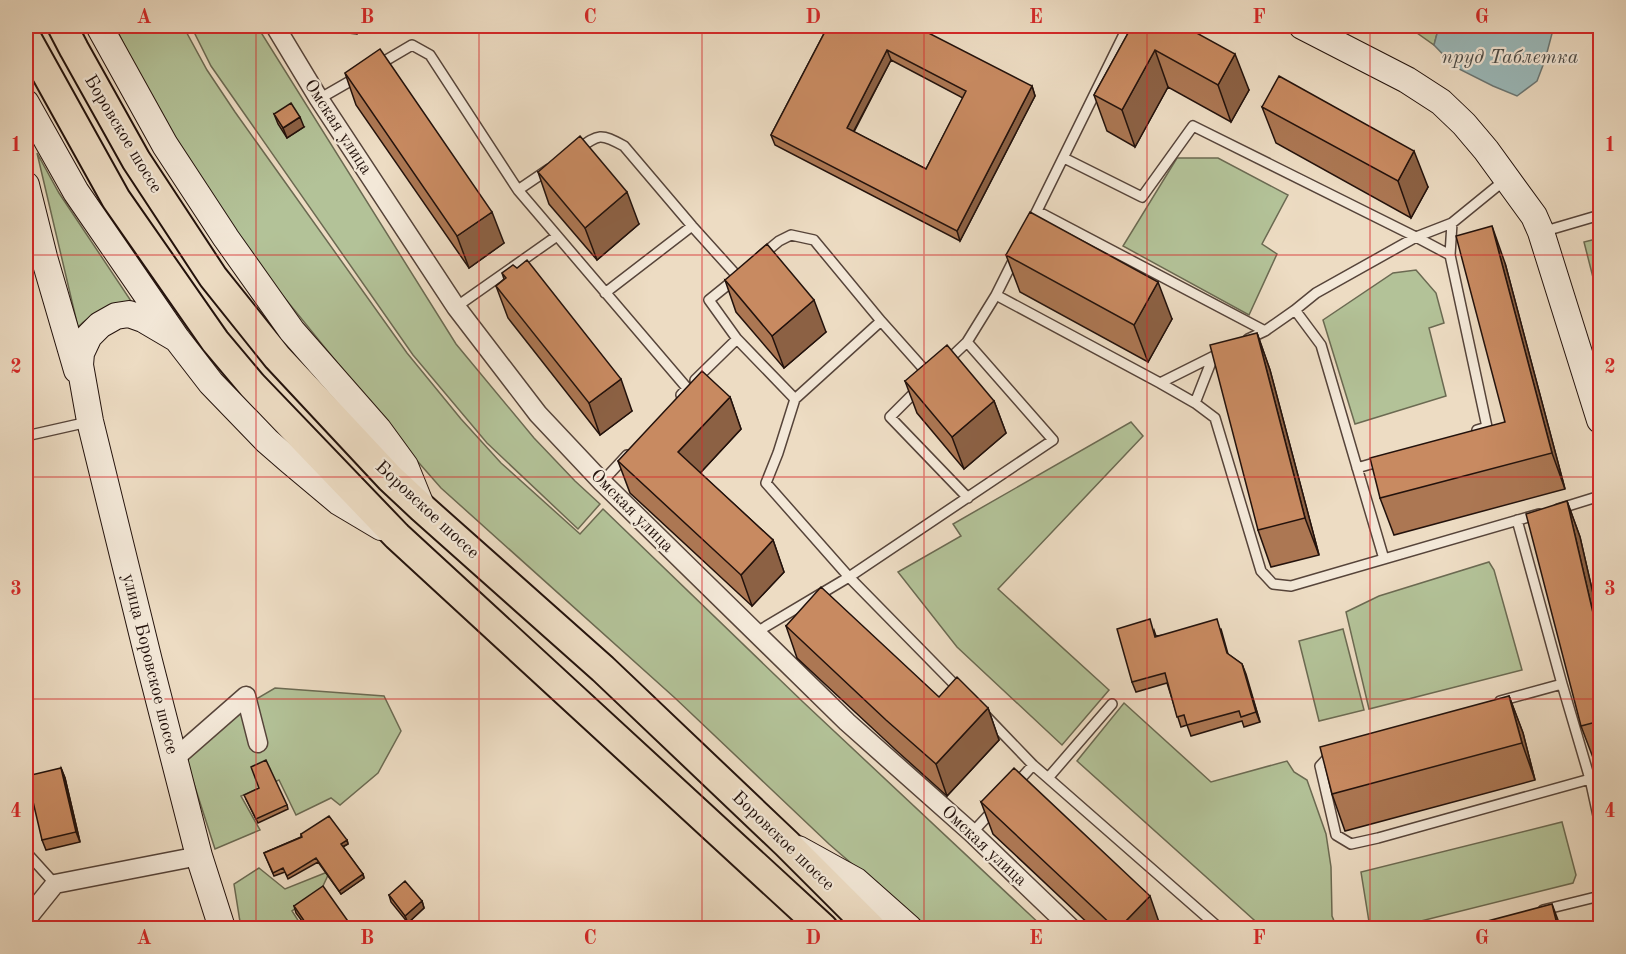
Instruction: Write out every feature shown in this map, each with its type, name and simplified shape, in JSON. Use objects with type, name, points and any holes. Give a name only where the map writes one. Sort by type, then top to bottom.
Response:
[{"type":"main road","name":"Боровское шоссе","points":[[62,26],[127,146],[213,277],[277,357],[351,437],[422,508],[603,669],[787,844],[871,928]]},
{"type":"main road","name":"Боровское шоссе","points":[[26,37],[116,199],[215,341],[252,386],[397,536],[816,924]]},
{"type":"street","points":[[99,26],[165,145],[226,238],[284,320],[378,429],[405,466],[422,508]]},
{"type":"street","name":"Омская улица","points":[[275,26],[319,99],[456,307],[538,414],[602,482],[847,722],[972,833],[1071,928]]},
{"type":"street","points":[[1302,26],[1407,80],[1441,102],[1472,133],[1507,178],[1534,216],[1541,232],[1600,420]]},
{"type":"street","points":[[26,103],[75,192],[177,339],[211,383],[267,441],[339,501],[397,536]]},
{"type":"street","points":[[26,185],[87,409]]},
{"type":"street","points":[[87,409],[80,365],[81,353],[89,336],[100,324],[116,316],[129,314],[143,319],[177,339]]},
{"type":"street","name":"улица Боровское шоссе","points":[[87,409],[199,856],[222,928]]},
{"type":"street","points":[[174,759],[246,696],[258,743]]},
{"type":"street","points":[[787,844],[855,881],[909,928]]},
{"type":"street","points":[[26,920],[55,884],[199,856]]},
{"type":"lane","points":[[1027,232],[1128,26]]},
{"type":"lane","points":[[319,99],[412,45],[430,56],[518,190],[687,388]]},
{"type":"lane","points":[[1064,158],[1142,197],[1193,126],[1450,255]]},
{"type":"lane","points":[[566,157],[595,137],[603,137],[624,146],[738,277]]},
{"type":"lane","points":[[518,190],[556,164]]},
{"type":"lane","points":[[1244,341],[1265,331],[1316,293],[1416,237],[1452,223],[1507,178]]},
{"type":"lane","points":[[1037,211],[1265,331]]},
{"type":"lane","points":[[1541,232],[1600,215]]},
{"type":"lane","points":[[1452,223],[1450,255],[1487,427],[1466,434]]},
{"type":"lane","points":[[605,293],[692,226]]},
{"type":"lane","points":[[456,307],[557,236]]},
{"type":"lane","points":[[754,263],[779,241],[791,236],[814,240],[930,376]]},
{"type":"lane","points":[[968,498],[890,417],[967,342],[996,295],[1017,253]]},
{"type":"lane","points":[[746,270],[709,300],[737,339],[795,399]]},
{"type":"lane","points":[[996,295],[1160,383],[1195,403],[1215,418],[1261,571],[1273,584],[1291,586],[1600,496]]},
{"type":"lane","points":[[1295,310],[1321,345],[1384,559]]},
{"type":"lane","points":[[881,321],[795,399],[766,483],[849,577],[966,696]]},
{"type":"lane","points":[[671,405],[737,339]]},
{"type":"lane","points":[[755,633],[849,577],[1053,440],[967,342]]},
{"type":"lane","points":[[1160,383],[1234,346]]},
{"type":"lane","points":[[1195,403],[1213,357]]},
{"type":"lane","points":[[26,436],[87,409]]},
{"type":"lane","points":[[602,482],[633,448]]},
{"type":"lane","points":[[1357,468],[1390,458]]},
{"type":"lane","points":[[1517,520],[1590,779],[1600,825]]},
{"type":"lane","points":[[1493,703],[1562,684]]},
{"type":"lane","points":[[1048,778],[1112,704]]},
{"type":"lane","points":[[975,705],[1033,765],[1219,928]]},
{"type":"lane","points":[[1337,747],[1320,766],[1336,835],[1351,844],[1590,779]]},
{"type":"lane","points":[[1011,790],[1033,765]]},
{"type":"lane","points":[[972,833],[1003,799]]},
{"type":"lane","points":[[26,852],[55,884]]},
{"type":"lane","points":[[1536,912],[1600,896]]},
{"type":"green space","points":[[115,26],[183,26],[207,70],[235,112],[407,353],[461,419],[501,463],[580,534],[603,509],[803,702],[1044,928],[926,928],[829,844],[675,698],[441,488],[249,254],[178,143],[141,79]]},
{"type":"green space","points":[[191,26],[257,26],[456,344],[534,438],[600,504],[578,529],[487,443],[413,355],[211,66]]},
{"type":"green space","points":[[1411,26],[1439,26],[1434,45],[1410,28]]},
{"type":"green space","points":[[37,153],[59,193],[131,301],[102,310],[78,327]]},
{"type":"green space","points":[[1177,158],[1218,158],[1288,195],[1262,244],[1277,254],[1249,315],[1123,246]]},
{"type":"green space","points":[[1600,238],[1600,305],[1584,242]]},
{"type":"green space","points":[[1416,270],[1436,293],[1444,323],[1429,328],[1446,396],[1355,424],[1323,320],[1393,273]]},
{"type":"green space","points":[[1131,422],[1143,436],[998,589],[1109,690],[1062,745],[957,647],[898,572],[961,536],[953,524]]},
{"type":"green space","points":[[1489,562],[1494,570],[1522,670],[1369,709],[1346,612],[1379,596]]},
{"type":"green space","points":[[1343,629],[1364,710],[1319,721],[1299,641]]},
{"type":"green space","points":[[275,688],[384,696],[401,731],[378,773],[340,805],[331,798],[296,815],[279,780],[241,796],[260,830],[215,849],[185,756],[246,705]]},
{"type":"green space","points":[[1124,703],[1211,782],[1287,761],[1294,772],[1307,780],[1326,834],[1331,867],[1332,916],[1337,928],[1263,928],[1077,761]]},
{"type":"green space","points":[[1562,822],[1576,875],[1573,883],[1393,928],[1370,928],[1361,872]]},
{"type":"green space","points":[[259,868],[285,889],[330,871],[322,888],[292,911],[303,928],[241,928],[234,884]]},
{"type":"water","name":"пруд Таблетка","points":[[1439,26],[1554,26],[1537,81],[1517,96],[1455,67],[1434,45]]},
{"type":"building","points":[[828,26],[915,26],[1032,86],[957,231],[771,135]],"holes":[[[887,50],[966,91],[926,169],[847,128]]]},
{"type":"building","points":[[1132,26],[1184,26],[1235,54],[1218,85],[1155,50],[1122,110],[1094,95]]},
{"type":"building","points":[[380,49],[492,212],[457,236],[345,73]]},
{"type":"building","points":[[1279,76],[1414,151],[1398,181],[1262,107]]},
{"type":"building","points":[[291,103],[300,117],[283,128],[274,114]]},
{"type":"building","points":[[580,136],[627,192],[585,228],[538,172]]},
{"type":"building","points":[[1030,212],[1158,282],[1134,325],[1006,255]]},
{"type":"building","points":[[1492,226],[1552,453],[1380,498],[1370,458],[1505,422],[1456,236]]},
{"type":"building","points":[[767,244],[814,300],[772,336],[725,280]]},
{"type":"building","points":[[527,260],[621,379],[589,403],[496,286],[506,278],[502,273],[513,265],[517,268]]},
{"type":"building","points":[[1257,333],[1305,518],[1258,530],[1210,345]]},
{"type":"building","points":[[947,345],[994,401],[952,437],[905,381]]},
{"type":"building","points":[[702,371],[730,397],[678,452],[773,540],[741,575],[618,461]]},
{"type":"building","points":[[1567,501],[1600,643],[1600,721],[1581,726],[1526,514]]},
{"type":"building","points":[[821,587],[939,697],[957,677],[988,708],[936,764],[786,626]]},
{"type":"building","points":[[1150,619],[1155,637],[1217,619],[1227,653],[1242,664],[1256,712],[1241,717],[1239,711],[1187,725],[1184,715],[1177,717],[1165,673],[1132,682],[1117,629]]},
{"type":"building","points":[[1509,696],[1522,743],[1332,794],[1320,747]]},
{"type":"building","points":[[266,760],[287,805],[256,819],[244,795],[259,788],[251,767]]},
{"type":"building","points":[[61,768],[76,832],[42,840],[27,776]]},
{"type":"building","points":[[1014,768],[1150,896],[1119,928],[1115,928],[981,802]]},
{"type":"building","points":[[1600,777],[1600,805],[1593,780]]},
{"type":"building","points":[[329,816],[347,840],[341,844],[363,874],[339,891],[316,858],[287,876],[283,868],[273,873],[264,853],[302,837],[301,834]]},
{"type":"building","points":[[405,881],[422,901],[405,916],[389,895]]},
{"type":"building","points":[[323,886],[350,924],[343,928],[309,928],[294,906]]},
{"type":"building","points":[[1552,904],[1558,928],[1461,928]]}]
